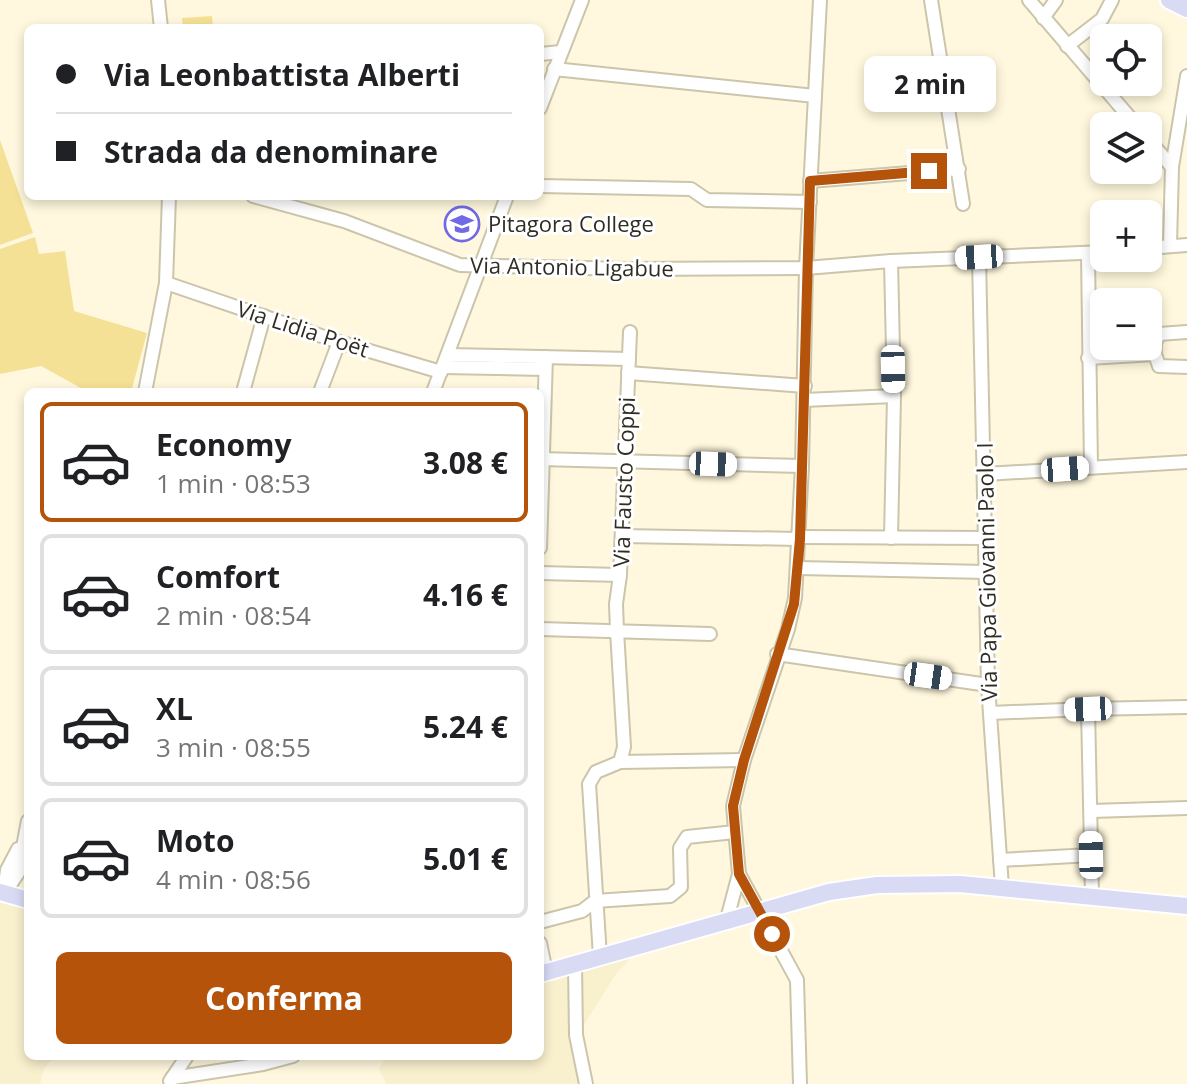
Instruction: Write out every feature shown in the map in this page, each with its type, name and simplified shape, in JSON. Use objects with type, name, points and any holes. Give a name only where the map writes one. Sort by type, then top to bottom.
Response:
[{"type":"main road","points":[[1169,0],[1187,9]]},
{"type":"main road","points":[[544,973],[759,910],[829,892],[877,885],[932,883],[1002,887],[1187,906]]},
{"type":"main road","points":[[2,893],[24,899]]},
{"type":"street","points":[[158,0],[161,24]]},
{"type":"street","points":[[544,97],[582,0]]},
{"type":"street","points":[[727,919],[739,874],[733,806],[744,760],[791,617],[798,568],[806,268],[820,0]]},
{"type":"street","points":[[931,0],[963,204]]},
{"type":"street","points":[[1029,0],[1125,112]]},
{"type":"street","points":[[1043,18],[1056,0]]},
{"type":"street","points":[[1067,46],[1102,19],[1112,0]]},
{"type":"street","points":[[544,54],[561,52]]},
{"type":"street","points":[[554,69],[815,96]]},
{"type":"street","points":[[1170,245],[1172,167],[1187,76]]},
{"type":"street","points":[[1162,155],[1172,167]]},
{"type":"street","points":[[810,181],[959,169]]},
{"type":"street","points":[[544,186],[691,189],[707,200],[810,202]]},
{"type":"street","points":[[146,388],[166,283],[169,200]]},
{"type":"street","name":"Via Antonio Ligabue","points":[[268,200],[344,221],[460,265],[628,269],[806,268],[891,261],[1088,254]]},
{"type":"street","points":[[435,388],[506,200]]},
{"type":"street","points":[[1162,246],[1187,245]]},
{"type":"street","points":[[1088,254],[1091,467]]},
{"type":"street","name":"Via Papa Giovanni Paolo I","points":[[979,257],[988,685],[1002,887]]},
{"type":"street","points":[[891,261],[894,396],[891,538]]},
{"type":"street","name":"Via Lidia Poët","points":[[166,283],[339,342],[444,365],[629,359]]},
{"type":"street","points":[[244,388],[264,316]]},
{"type":"street","name":"Via Fausto Coppi","points":[[620,762],[624,747],[616,604],[620,575],[630,332]]},
{"type":"street","points":[[1162,334],[1187,332]]},
{"type":"street","points":[[322,388],[339,342]]},
{"type":"street","points":[[1157,360],[1159,366],[1187,367]]},
{"type":"street","points":[[544,388],[545,363]]},
{"type":"street","points":[[628,373],[805,386]]},
{"type":"street","points":[[804,400],[894,396]]},
{"type":"street","points":[[544,460],[802,466]]},
{"type":"street","points":[[985,474],[1187,462]]},
{"type":"street","points":[[622,536],[986,538]]},
{"type":"street","points":[[798,568],[987,572]]},
{"type":"street","points":[[544,573],[620,575]]},
{"type":"street","points":[[544,629],[710,634]]},
{"type":"street","points":[[777,654],[988,685]]},
{"type":"street","points":[[990,713],[1187,707]]},
{"type":"street","points":[[1088,709],[1092,896]]},
{"type":"street","points":[[600,957],[589,784],[596,772],[620,762],[744,760]]},
{"type":"street","points":[[1091,811],[1187,808]]},
{"type":"street","points":[[544,921],[582,911],[595,901],[670,896],[681,887],[680,848],[687,837],[735,832]]},
{"type":"street","points":[[2,893],[7,870],[24,836]]},
{"type":"street","points":[[0,862],[22,843]]},
{"type":"street","points":[[22,843],[24,850]]},
{"type":"street","points":[[1000,860],[1091,855]]},
{"type":"street","points":[[739,874],[797,980],[800,1084]]},
{"type":"street","points":[[575,964],[576,1035],[586,1084]]},
{"type":"street","points":[[170,1081],[184,1060]]},
{"type":"street","points":[[170,1081],[278,1060]]},
{"type":"shaded area","points":[[212,16],[213,24],[183,24],[182,18]]},
{"type":"shaded area","points":[[0,140],[33,233],[0,245]]},
{"type":"shaded area","points":[[35,237],[39,254],[65,251],[74,311],[147,333],[132,388],[81,388],[41,366],[0,374],[0,249]]},
{"type":"shaded area","points":[[0,898],[24,905],[24,1060],[51,1060],[44,1069],[40,1084],[0,1084]]},
{"type":"shaded area","points":[[629,940],[631,958],[616,974],[584,1025],[583,1047],[592,1084],[386,1084],[379,1069],[384,1060],[544,1060],[544,964]]},
{"type":"place","name":"Pitagora College","points":[[462,224]]},
{"type":"route","points":[[772,934],[739,874],[733,806],[744,760],[777,654],[788,629],[795,598],[800,539],[810,181],[929,171]]}]
